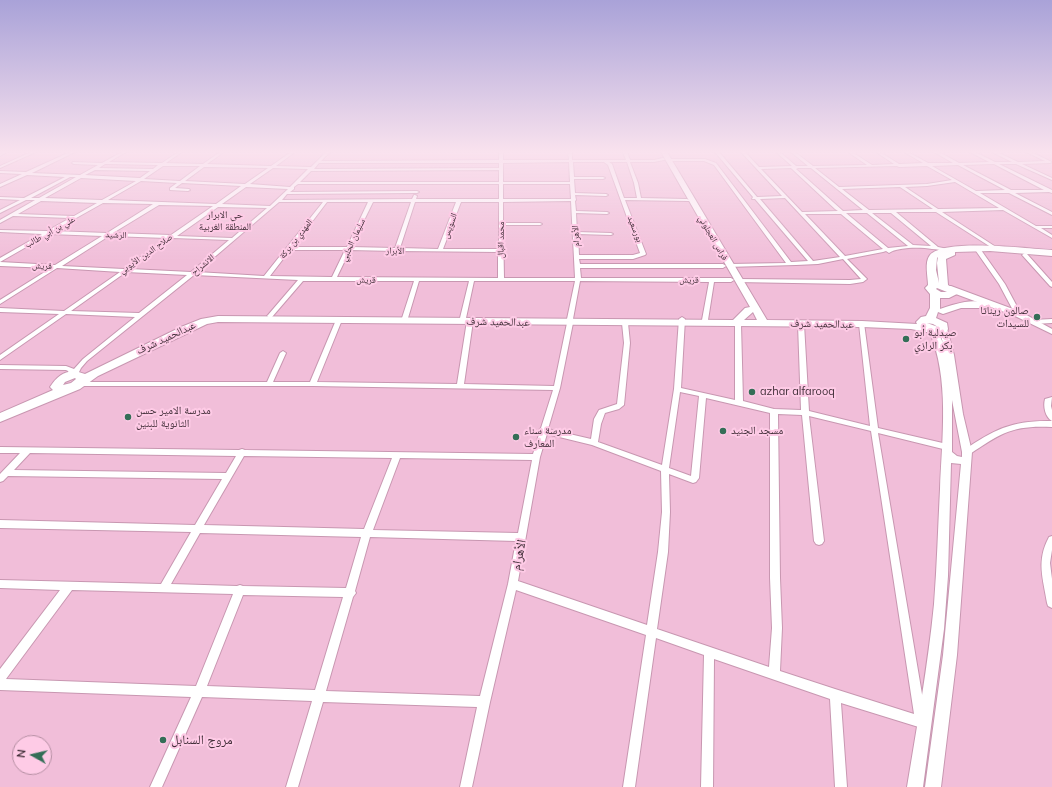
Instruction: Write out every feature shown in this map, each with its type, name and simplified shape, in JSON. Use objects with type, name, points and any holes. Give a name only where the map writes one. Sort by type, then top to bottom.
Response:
[{"type":"main road","name":"فراس العجلوني","points":[[681,189],[757,317]]},
{"type":"main road","name":"فراس العجلوني","points":[[682,189],[726,266]]},
{"type":"main road","points":[[934,325],[935,308],[932,260],[934,256],[946,250],[970,248],[1052,253]]},
{"type":"main road","points":[[934,325],[943,310],[946,289],[942,258],[954,252],[979,251],[1052,257]]},
{"type":"main road","points":[[934,286],[946,289]]},
{"type":"main road","points":[[943,310],[960,305],[982,305]]},
{"type":"main road","name":"عبدالحميد شرف","points":[[77,378],[195,321],[223,316],[467,320]]},
{"type":"main road","points":[[738,322],[757,317]]},
{"type":"main road","name":"عبدالحميد شرف","points":[[77,378],[94,373],[205,321],[234,319],[738,322],[757,317],[934,325]]},
{"type":"main road","name":"عبدالحميد شرف","points":[[757,317],[800,324],[934,325]]},
{"type":"main road","name":"عبدالحميد شرف","points":[[570,321],[625,323],[705,320],[738,322]]},
{"type":"main road","points":[[0,412],[62,383],[77,378]]},
{"type":"main road","points":[[0,418],[62,383]]},
{"type":"street","points":[[0,212],[45,189]]},
{"type":"street","points":[[0,222],[60,189]]},
{"type":"street","name":"علي بن أبي طالب","points":[[0,260],[126,189]]},
{"type":"street","points":[[171,189],[188,190]]},
{"type":"street","name":"صلاح الدين الأيوبي","points":[[0,358],[239,189]]},
{"type":"street","name":"الانشراح","points":[[77,378],[78,367],[85,360],[193,273],[292,189]]},
{"type":"street","points":[[397,251],[418,189]]},
{"type":"street","name":"محمد اقبال","points":[[501,280],[502,189]]},
{"type":"street","name":"الأهرام","points":[[466,787],[484,702],[513,584],[536,457],[557,388],[578,279],[573,189]]},
{"type":"street","name":"بورسعيد","points":[[577,257],[637,256],[644,254],[620,189]]},
{"type":"street","points":[[637,189],[640,199]]},
{"type":"street","points":[[734,189],[790,264]]},
{"type":"street","points":[[749,189],[810,262]]},
{"type":"street","points":[[780,189],[844,256]]},
{"type":"street","points":[[818,189],[888,251]]},
{"type":"street","points":[[839,189],[912,247]]},
{"type":"street","points":[[905,189],[997,250]]},
{"type":"street","points":[[970,189],[1052,237]]},
{"type":"street","points":[[1003,189],[1052,214]]},
{"type":"street","points":[[976,192],[1051,191]]},
{"type":"street","points":[[288,192],[417,192]]},
{"type":"street","points":[[573,194],[606,195]]},
{"type":"street","points":[[742,198],[788,197]]},
{"type":"street","points":[[0,198],[270,207]]},
{"type":"street","points":[[624,199],[687,200]]},
{"type":"street","name":"المهدي بن بركة","points":[[266,277],[326,200]]},
{"type":"street","name":"السويس","points":[[440,251],[459,200]]},
{"type":"street","points":[[278,201],[574,200]]},
{"type":"street","name":"سليمان الحلبي","points":[[334,279],[371,201]]},
{"type":"street","points":[[0,302],[158,204]]},
{"type":"street","points":[[802,213],[869,213],[1003,209]]},
{"type":"street","points":[[574,212],[607,213]]},
{"type":"street","points":[[893,212],[936,247]]},
{"type":"street","points":[[13,215],[76,217]]},
{"type":"street","points":[[501,224],[540,224]]},
{"type":"street","points":[[1036,227],[1052,227]]},
{"type":"street","name":"الرشيد","points":[[0,231],[233,239]]},
{"type":"street","points":[[575,233],[611,234]]},
{"type":"street","points":[[578,266],[726,266],[790,264],[912,247],[936,247],[946,250]]},
{"type":"street","name":"الأبرار","points":[[288,248],[397,251],[501,251]]},
{"type":"street","points":[[979,251],[1002,284],[1018,314]]},
{"type":"street","points":[[1025,255],[1052,285]]},
{"type":"street","name":"قريش","points":[[0,264],[302,279],[578,279],[850,282],[864,280],[864,277],[844,256]]},
{"type":"street","points":[[270,316],[302,279]]},
{"type":"street","points":[[405,318],[417,280]]},
{"type":"street","points":[[460,387],[472,280]]},
{"type":"street","points":[[705,320],[712,280]]},
{"type":"street","points":[[946,289],[1019,319],[1052,336]]},
{"type":"street","points":[[946,289],[1018,314],[1052,332]]},
{"type":"street","points":[[0,310],[66,311],[140,315]]},
{"type":"street","points":[[313,384],[339,320]]},
{"type":"street","points":[[629,787],[653,631],[663,552],[666,512],[665,469],[677,389],[683,321]]},
{"type":"street","points":[[1034,322],[1052,321]]},
{"type":"street","points":[[738,322],[739,402]]},
{"type":"street","points":[[594,443],[600,414],[604,410],[617,408],[620,405],[627,342],[625,323]]},
{"type":"street","points":[[800,324],[805,413],[819,541]]},
{"type":"street","points":[[862,324],[874,429],[923,723]]},
{"type":"street","points":[[915,787],[942,578],[949,424],[941,352],[934,325]]},
{"type":"street","points":[[933,787],[950,655],[966,452],[956,399],[950,355],[934,325]]},
{"type":"street","points":[[269,384],[283,353]]},
{"type":"street","points":[[0,368],[71,369],[77,378],[269,384],[557,388]]},
{"type":"street","points":[[56,368],[62,383]]},
{"type":"street","points":[[677,389],[774,411],[805,413],[947,446],[958,439],[966,452]]},
{"type":"street","points":[[543,430],[594,443],[665,469],[687,479],[694,479],[703,394]]},
{"type":"street","points":[[1052,398],[1048,401],[1047,406],[1052,418]]},
{"type":"street","points":[[774,411],[775,578],[777,628],[774,674]]},
{"type":"street","points":[[947,446],[955,460],[998,431],[1019,424],[1052,424]]},
{"type":"street","points":[[0,450],[536,457]]},
{"type":"street","points":[[3,476],[28,450]]},
{"type":"street","points":[[164,587],[242,452]]},
{"type":"street","points":[[292,787],[351,593],[367,533],[398,456]]},
{"type":"street","points":[[3,476],[228,476]]},
{"type":"street","points":[[0,524],[522,537]]},
{"type":"street","points":[[1052,540],[1046,557],[1046,571],[1052,603]]},
{"type":"street","points":[[0,584],[164,587],[351,593]]},
{"type":"street","points":[[513,584],[653,631],[774,674],[923,723]]},
{"type":"street","points":[[0,678],[69,586]]},
{"type":"street","points":[[156,787],[199,692],[240,590]]},
{"type":"street","points":[[707,787],[709,651]]},
{"type":"street","points":[[0,684],[484,702]]},
{"type":"street","points":[[835,694],[841,787]]},
{"type":"place","name":"صالون ريناتا للسيدات","points":[[1037,317]]},
{"type":"place","name":"صيدلية أبو بكر الرازي","points":[[906,339]]},
{"type":"place","name":"azhar alfarooq","points":[[752,392]]},
{"type":"place","name":"مدرسة الامير حسن الثانوية للبنين","points":[[128,417]]},
{"type":"place","name":"مسجد الجنيد","points":[[723,431]]},
{"type":"place","name":"مدرسة سناء المعارف","points":[[516,437]]},
{"type":"place","name":"مروج السنابل","points":[[163,740]]},
{"type":"district","name":"حي الابرار المنطقة الغربية","points":[[225,220]]}]
